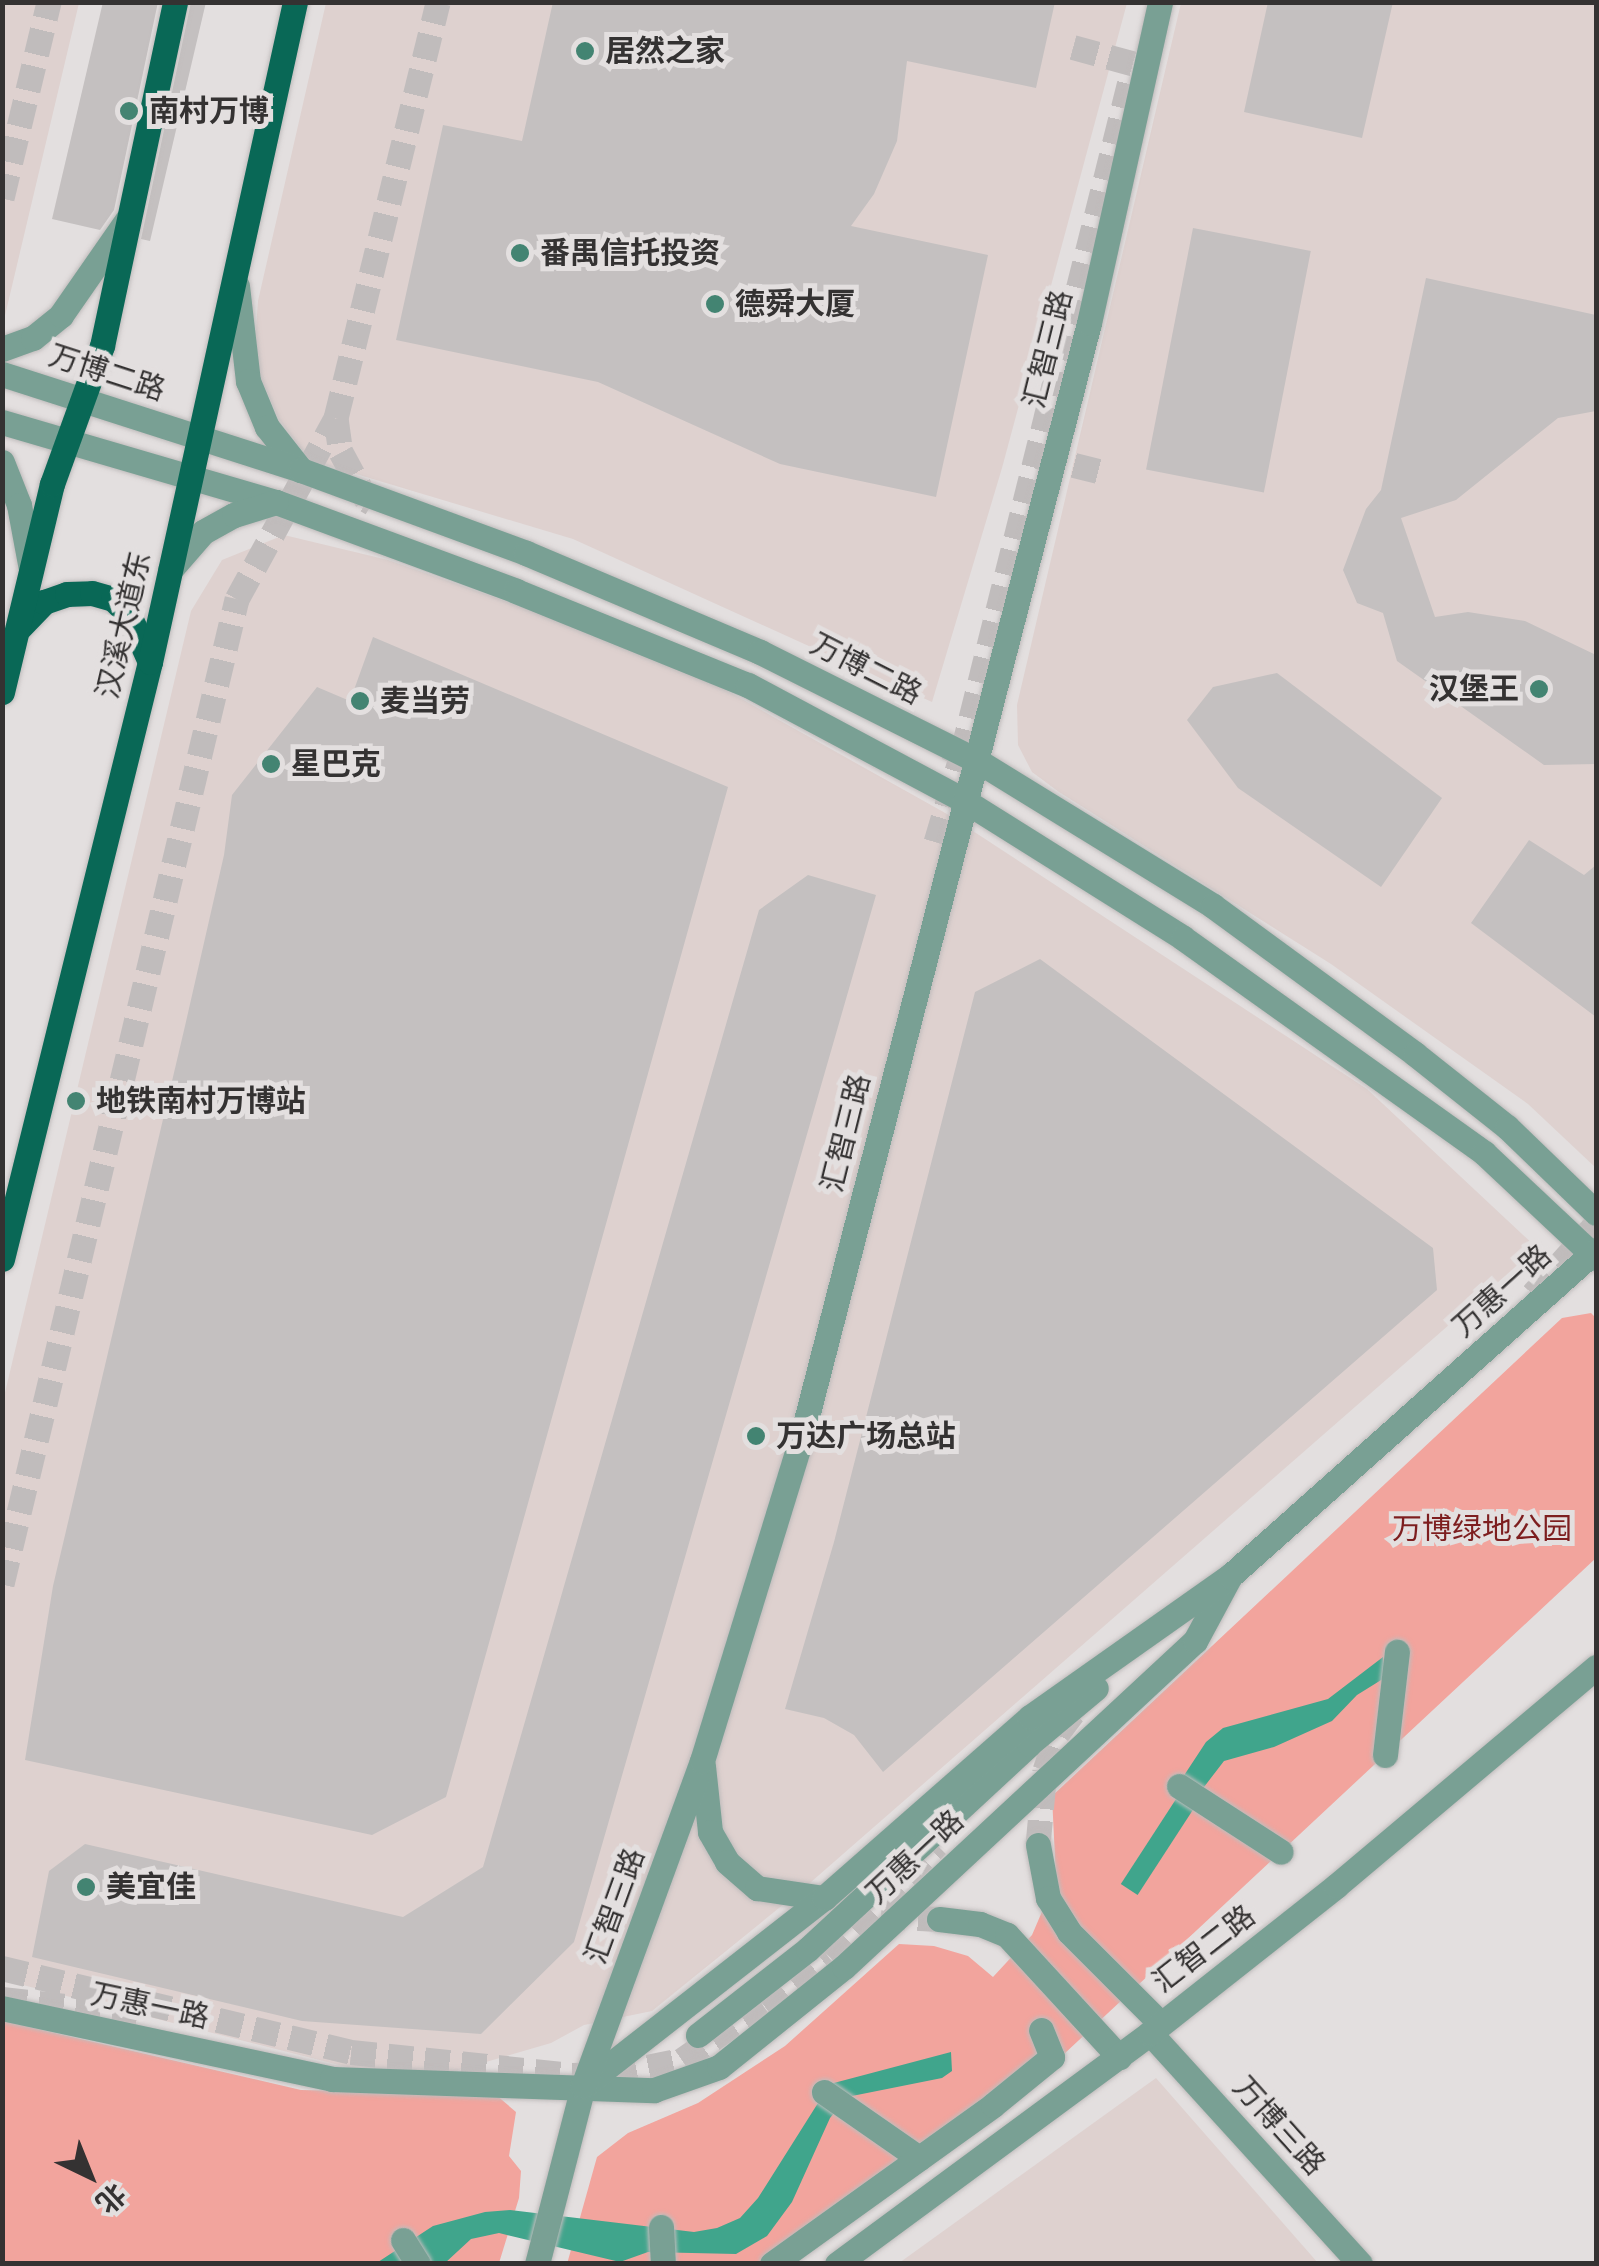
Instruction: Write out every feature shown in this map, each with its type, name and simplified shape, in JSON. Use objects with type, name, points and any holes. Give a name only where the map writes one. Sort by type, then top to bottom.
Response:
[{"type":"main road","points":[[2,692],[68,440],[102,346],[175,2]]},
{"type":"main road","name":"汉溪大道东","points":[[2,1260],[150,662],[296,2]]},
{"type":"main road","points":[[18,630],[44,602],[67,594],[92,594],[113,600],[130,615],[150,662]]},
{"type":"street","name":"汇智三路","points":[[537,2264],[583,2086],[702,1762],[802,1432],[1089,323],[1160,2]]},
{"type":"street","points":[[2,350],[33,338],[61,315],[82,291],[130,216]]},
{"type":"street","points":[[236,275],[248,380],[267,427],[301,470]]},
{"type":"street","name":"万博二路","points":[[2,374],[301,470],[526,553],[742,645],[976,760],[1244,929],[1492,1115],[1596,1212]]},
{"type":"street","points":[[2,422],[276,502],[516,591],[748,685],[965,801],[1183,938],[1484,1153],[1595,1254]]},
{"type":"street","points":[[2,462],[20,506],[31,570]]},
{"type":"street","points":[[170,570],[203,532],[234,515],[276,502]]},
{"type":"street","name":"万惠一路","points":[[583,2086],[824,1898],[1030,1716],[1230,1576],[1595,1254]]},
{"type":"street","points":[[698,2035],[808,1949],[1029,1744],[1230,1576]]},
{"type":"street","name":"万惠一路","points":[[2,2008],[332,2079],[654,2090],[718,2066],[844,1967],[1195,1641],[1230,1576]]},
{"type":"street","points":[[1385,1754],[1397,1652]]},
{"type":"street","name":"汇智二路","points":[[838,2264],[1156,2029],[1336,1886],[1596,1666]]},
{"type":"street","points":[[702,1762],[710,1832],[727,1862],[757,1888],[824,1898]]},
{"type":"street","points":[[1179,1786],[1281,1852]]},
{"type":"street","name":"万博三路","points":[[1038,1845],[1048,1898],[1070,1932],[1360,2264]]},
{"type":"street","points":[[939,1919],[980,1924],[1007,1934],[1119,2056]]},
{"type":"street","points":[[772,2264],[1052,2057],[1041,2030]]},
{"type":"street","points":[[833,2098],[919,2158]]},
{"type":"street","points":[[661,2227],[663,2260]]},
{"type":"street","points":[[403,2240],[418,2264]]},
{"type":"shaded area","points":[[2,3],[79,3],[3,324]]},
{"type":"shaded area","points":[[326,3],[1127,3],[1002,468],[932,702],[573,539],[326,465],[301,449],[279,419],[260,376],[255,344],[258,301]]},
{"type":"shaded area","points":[[1181,3],[1596,3],[1596,1168],[1528,1104],[1331,964],[1059,792],[1032,772],[1018,745],[1017,705]]},
{"type":"shaded area","points":[[284,535],[388,560],[670,659],[947,814],[1367,1089],[1537,1248],[811,1882],[652,2011],[584,2025],[551,2043],[448,2073],[355,2069],[3,1980],[3,1401],[191,611],[222,560]]},
{"type":"shaded area","points":[[1383,1657],[1386,1677],[1357,1695],[1332,1721],[1274,1747],[1224,1761],[1204,1787],[1183,1777],[1206,1742],[1223,1728],[1328,1699]]},
{"type":"shaded area","points":[[1178,1796],[1195,1807],[1138,1895],[1121,1884]]},
{"type":"shaded area","points":[[951,2052],[952,2071],[942,2078],[847,2097],[830,2118],[792,2202],[767,2236],[736,2254],[648,2252],[620,2262],[499,2233],[471,2239],[445,2263],[375,2264],[433,2226],[485,2212],[510,2210],[694,2232],[717,2228],[740,2218],[758,2198],[830,2084]]},
{"type":"shaded area","points":[[1156,2078],[1318,2263],[899,2263]]},
{"type":"green space","name":"万博绿地公园","points":[[1591,1313],[1596,1318],[1596,1558],[1004,2110],[794,2263],[567,2264],[597,2157],[628,2133],[698,2103],[785,2046],[899,1944],[934,1946],[968,1956],[993,1977],[1032,1935],[1056,1879],[1052,1796],[1562,1318]]},
{"type":"green space","points":[[3,2021],[301,2090],[495,2094],[516,2112],[509,2156],[521,2171],[519,2198],[499,2263],[3,2263]]},
{"type":"building","points":[[103,2],[158,2],[114,210],[100,230],[52,219]]},
{"type":"building","points":[[191,2],[206,2],[150,241],[141,239]]},
{"type":"building","points":[[553,2],[1055,2],[1036,88],[907,61],[897,141],[874,194],[851,226],[988,255],[936,497],[780,464],[598,382],[396,340],[443,125],[522,141]]},
{"type":"building","points":[[1268,2],[1393,2],[1362,138],[1244,112]]},
{"type":"building","points":[[1193,228],[1311,251],[1264,492],[1146,469]]},
{"type":"building","points":[[1426,278],[1596,315],[1596,411],[1558,418],[1456,500],[1401,518],[1435,617],[1468,612],[1525,621],[1596,655],[1596,764],[1544,765],[1397,661],[1383,613],[1357,603],[1343,570],[1366,509],[1381,490]]},
{"type":"building","points":[[373,637],[728,787],[446,1797],[372,1835],[25,1760],[53,1586],[224,855],[232,795],[317,687],[350,701]]},
{"type":"building","points":[[1277,673],[1442,798],[1381,887],[1238,788],[1187,720],[1213,687]]},
{"type":"building","points":[[1529,840],[1584,875],[1596,865],[1596,1017],[1471,923]]},
{"type":"building","points":[[808,875],[876,895],[574,1942],[481,2034],[302,2021],[32,1957],[49,1871],[85,1844],[403,1917],[483,1867],[759,910]]},
{"type":"building","points":[[1040,959],[1433,1248],[1437,1290],[883,1772],[854,1735],[824,1718],[785,1709],[834,1542],[975,992]]},
{"type":"tunnel","points":[[2,198],[49,2]]},
{"type":"tunnel","points":[[2,1584],[237,599],[336,418],[438,2]]},
{"type":"tunnel","points":[[1073,47],[1135,64]]},
{"type":"tunnel","points":[[947,747],[962,754],[1131,77]]},
{"type":"tunnel","points":[[336,418],[341,452],[372,503]]},
{"type":"tunnel","points":[[1038,456],[1102,472]]},
{"type":"tunnel","points":[[936,842],[962,754]]},
{"type":"tunnel","points":[[1533,1294],[1596,1224]]},
{"type":"tunnel","points":[[1038,1845],[1045,1770],[1058,1733],[1076,1709]]},
{"type":"tunnel","points":[[2,1968],[351,2052],[572,2075],[612,2074],[682,2060],[763,2004],[828,1955],[937,1845]]},
{"type":"tunnel","points":[[881,1916],[939,1919]]},
{"type":"tunnel","points":[[2,1999],[137,2014]]},
{"type":"place","name":"居然之家","points":[[585,51]]},
{"type":"place","name":"南村万博","points":[[129,111]]},
{"type":"place","name":"番禺信托投资","points":[[520,253]]},
{"type":"place","name":"德舜大厦","points":[[715,304]]},
{"type":"place","name":"汉堡王","points":[[1539,689]]},
{"type":"place","name":"麦当劳","points":[[360,701]]},
{"type":"place","name":"星巴克","points":[[271,764]]},
{"type":"place","name":"地铁南村万博站","points":[[76,1101]]},
{"type":"place","name":"万达广场总站","points":[[756,1436]]},
{"type":"place","name":"美宜佳","points":[[86,1887]]}]
